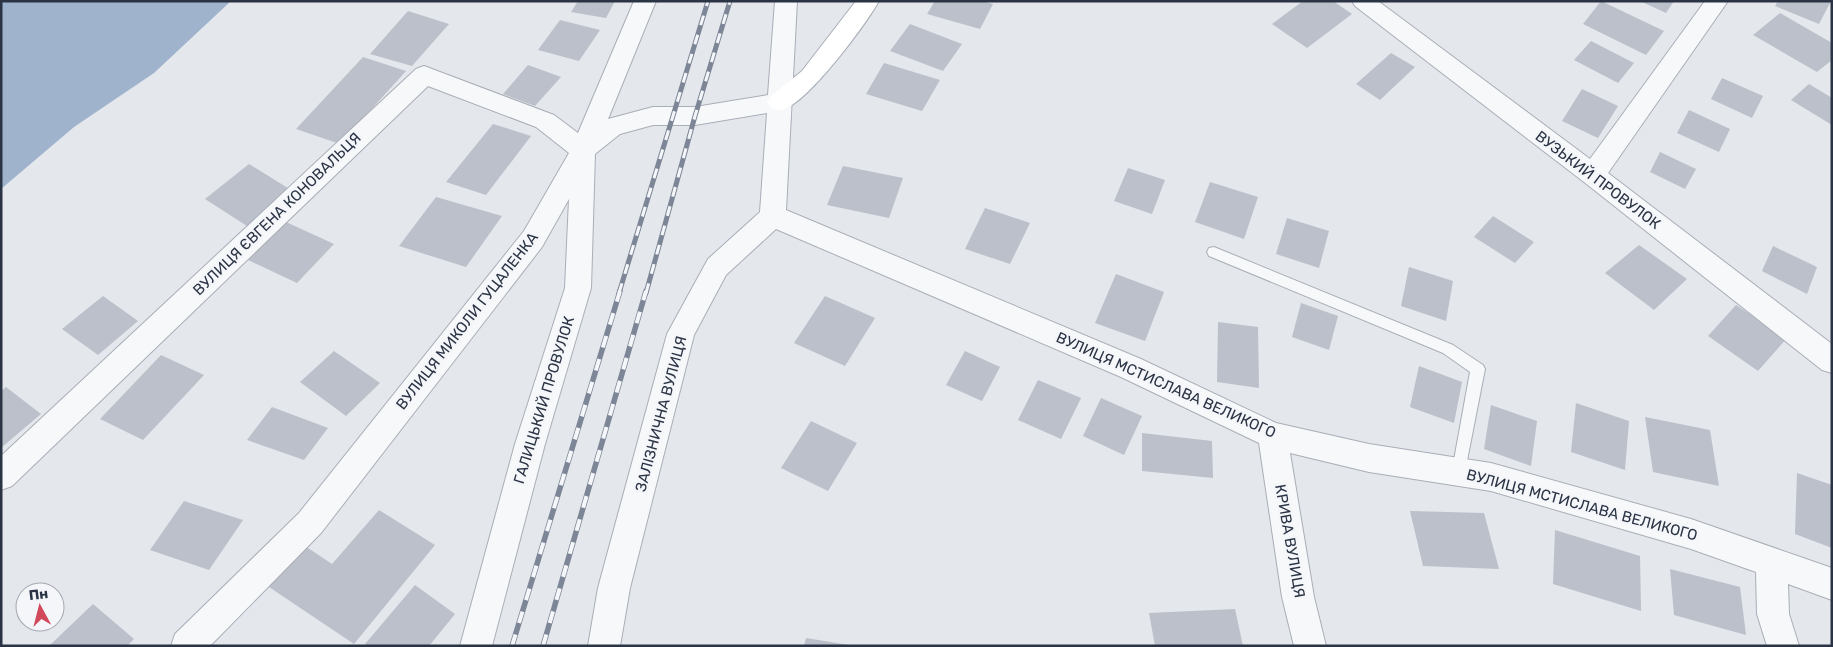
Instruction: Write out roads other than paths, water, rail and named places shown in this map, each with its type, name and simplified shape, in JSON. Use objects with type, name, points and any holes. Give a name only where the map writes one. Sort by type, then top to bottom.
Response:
[{"type":"street","points":[[583,150],[645,1]]},
{"type":"street","points":[[773,216],[786,1]]},
{"type":"street","name":"ВУЛИЦЯ МИКОЛИ ГУЦАЛЕНКА","points":[[187,646],[310,523],[533,239],[583,150],[612,126],[652,116],[695,116],[779,102],[810,77],[868,1]]},
{"type":"street","name":"ВУЗЬКИЙ ПРОВУЛОК","points":[[1363,1],[1593,175],[1832,360]]},
{"type":"street","points":[[1593,175],[1717,1]]},
{"type":"street","name":"ВУЛИЦЯ ЄВГЕНА КОНОВАЛЬЦЯ","points":[[1,476],[424,74],[545,121],[583,150]]},
{"type":"street","name":"ГАЛИЦЬКИЙ ПРОВУЛОК","points":[[476,646],[530,444],[578,288],[583,150]]},
{"type":"street","name":"ВУЛИЦЯ МСТИСЛАВА ВЕЛИКОГО","points":[[773,216],[1131,368],[1272,436],[1369,458],[1491,477],[1691,534],[1832,584]]},
{"type":"street","name":"ЗАЛІЗНИЧНА ВУЛИЦЯ","points":[[604,646],[614,588],[681,334],[717,267],[773,216]]},
{"type":"street","name":"КРИВА ВУЛИЦЯ","points":[[1272,436],[1298,597],[1310,646]]},
{"type":"street","points":[[1771,563],[1773,614],[1783,646]]},
{"type":"lane","points":[[1214,252],[1448,349],[1478,369],[1459,471]]},
{"type":"water","points":[[1,1],[231,1],[154,73],[74,127],[1,189]]},
{"type":"railway","points":[[619,293],[708,1]]},
{"type":"railway","points":[[646,293],[695,116],[730,1]]},
{"type":"railway","points":[[512,646],[620,291]]},
{"type":"railway","points":[[543,646],[646,291]]}]
